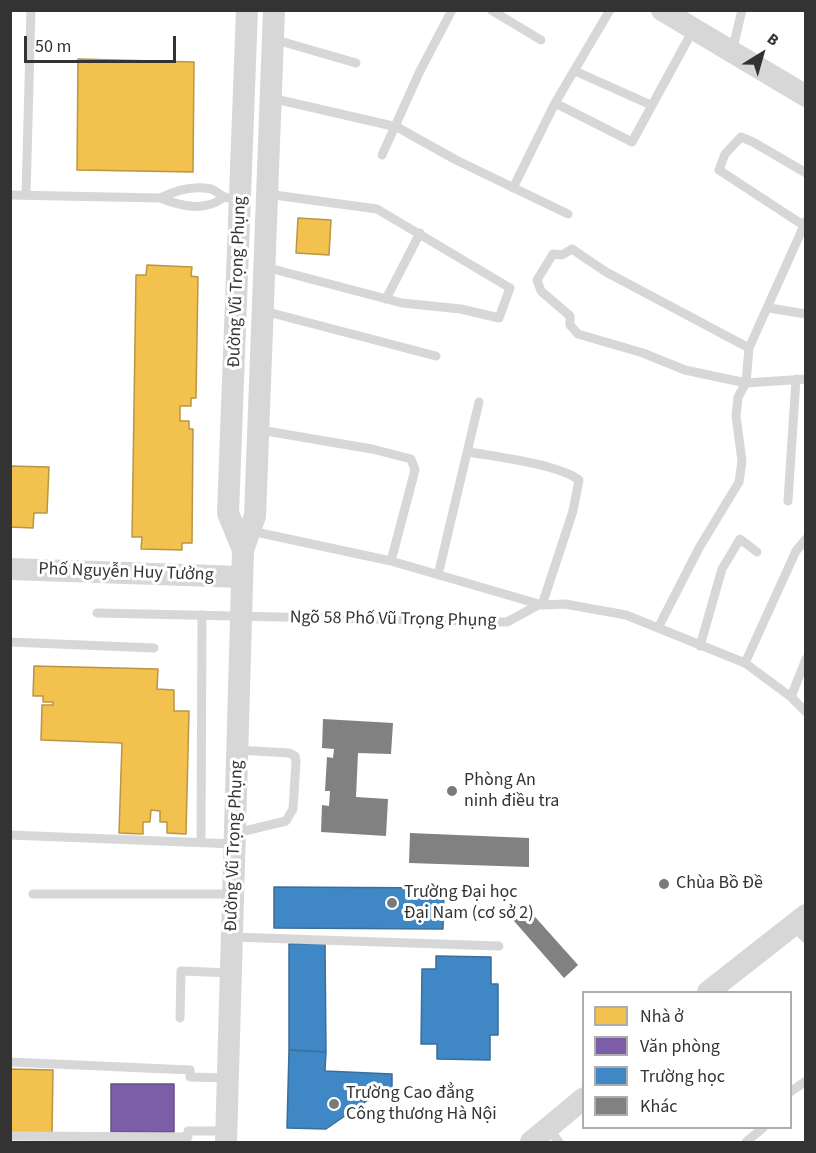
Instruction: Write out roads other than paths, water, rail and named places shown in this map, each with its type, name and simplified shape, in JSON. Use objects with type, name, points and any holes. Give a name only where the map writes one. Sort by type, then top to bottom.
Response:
[{"type":"street","name":"Đường Vũ Trọng Phụng","points":[[247,10],[232,198],[228,513],[247,541]]},
{"type":"street","name":"Đường Vũ Trọng Phụng","points":[[226,1137],[242,577],[247,541],[255,516],[274,10]]},
{"type":"street","points":[[677,17],[806,96]]},
{"type":"street","name":"Phố Nguyễn Huy Tưởng","points":[[10,569],[242,577]]},
{"type":"street","points":[[711,991],[801,926]]},
{"type":"street","points":[[546,1138],[582,1100]]},
{"type":"lane","points":[[26,195],[31,10]]},
{"type":"lane","points":[[382,155],[397,127],[420,71],[452,10]]},
{"type":"lane","points":[[490,10],[541,40]]},
{"type":"lane","points":[[513,188],[555,103],[610,10]]},
{"type":"lane","points":[[732,52],[742,10]]},
{"type":"lane","points":[[555,103],[632,142],[651,105],[677,17]]},
{"type":"lane","points":[[273,39],[356,63]]},
{"type":"lane","points":[[575,71],[651,105]]},
{"type":"lane","points":[[271,98],[397,127],[456,160],[568,214]]},
{"type":"lane","points":[[658,628],[699,549],[739,482],[742,461],[736,416],[738,397],[746,383],[749,348],[769,308],[804,223],[718,170],[725,154],[741,137],[806,173]]},
{"type":"lane","points":[[160,198],[178,189],[213,189],[232,198]]},
{"type":"lane","points":[[265,267],[386,299],[461,309],[499,318],[510,288],[377,209],[267,194]]},
{"type":"lane","points":[[10,195],[160,198],[178,205],[194,206],[213,205],[232,198]]},
{"type":"lane","points":[[386,299],[420,233]]},
{"type":"lane","points":[[749,348],[606,272],[572,249],[562,255],[553,254],[537,280],[541,291],[570,316],[570,325],[578,334],[644,353],[685,370],[746,383],[801,379],[788,501]]},
{"type":"lane","points":[[769,308],[806,314]]},
{"type":"lane","points":[[262,311],[436,356]]},
{"type":"lane","points":[[438,575],[470,452],[479,402]]},
{"type":"lane","points":[[257,430],[361,447],[411,459],[415,470],[391,561]]},
{"type":"lane","points":[[470,452],[530,463],[572,475],[579,480],[573,511],[541,605]]},
{"type":"lane","points":[[700,646],[722,569],[740,538],[757,552]]},
{"type":"lane","points":[[746,663],[796,551],[806,539]]},
{"type":"lane","points":[[247,541],[391,561],[541,605],[566,604],[626,615],[746,663],[804,708]]},
{"type":"lane","name":"Ngõ 58 Phố Vũ Trọng Phụng","points":[[97,613],[507,622],[541,605]]},
{"type":"lane","points":[[201,843],[202,615]]},
{"type":"lane","points":[[10,642],[154,648]]},
{"type":"lane","points":[[791,697],[806,659]]},
{"type":"lane","points":[[10,835],[201,843],[235,839],[286,821],[293,809],[295,756],[289,753],[238,750]]},
{"type":"lane","points":[[33,894],[233,894]]},
{"type":"lane","points":[[232,937],[498,946]]},
{"type":"lane","points":[[180,1018],[181,970],[231,973]]},
{"type":"lane","points":[[10,1062],[190,1070],[190,1077],[228,1078]]},
{"type":"lane","points":[[792,1091],[806,1081]]},
{"type":"lane","points":[[746,1143],[762,1129]]},
{"type":"lane","points":[[10,1136],[188,1137],[188,1131],[226,1137]]},
{"type":"place","name":"Phòng An ninh điều tra","points":[[452,791]]},
{"type":"place","name":"Chùa Bồ Đề","points":[[664,884]]},
{"type":"place","name":"Trường Đại học Đại Nam (cơ sở 2)","points":[[392,903]]},
{"type":"place","name":"Trường Cao đẳng Công thương Hà Nội","points":[[334,1104]]}]
